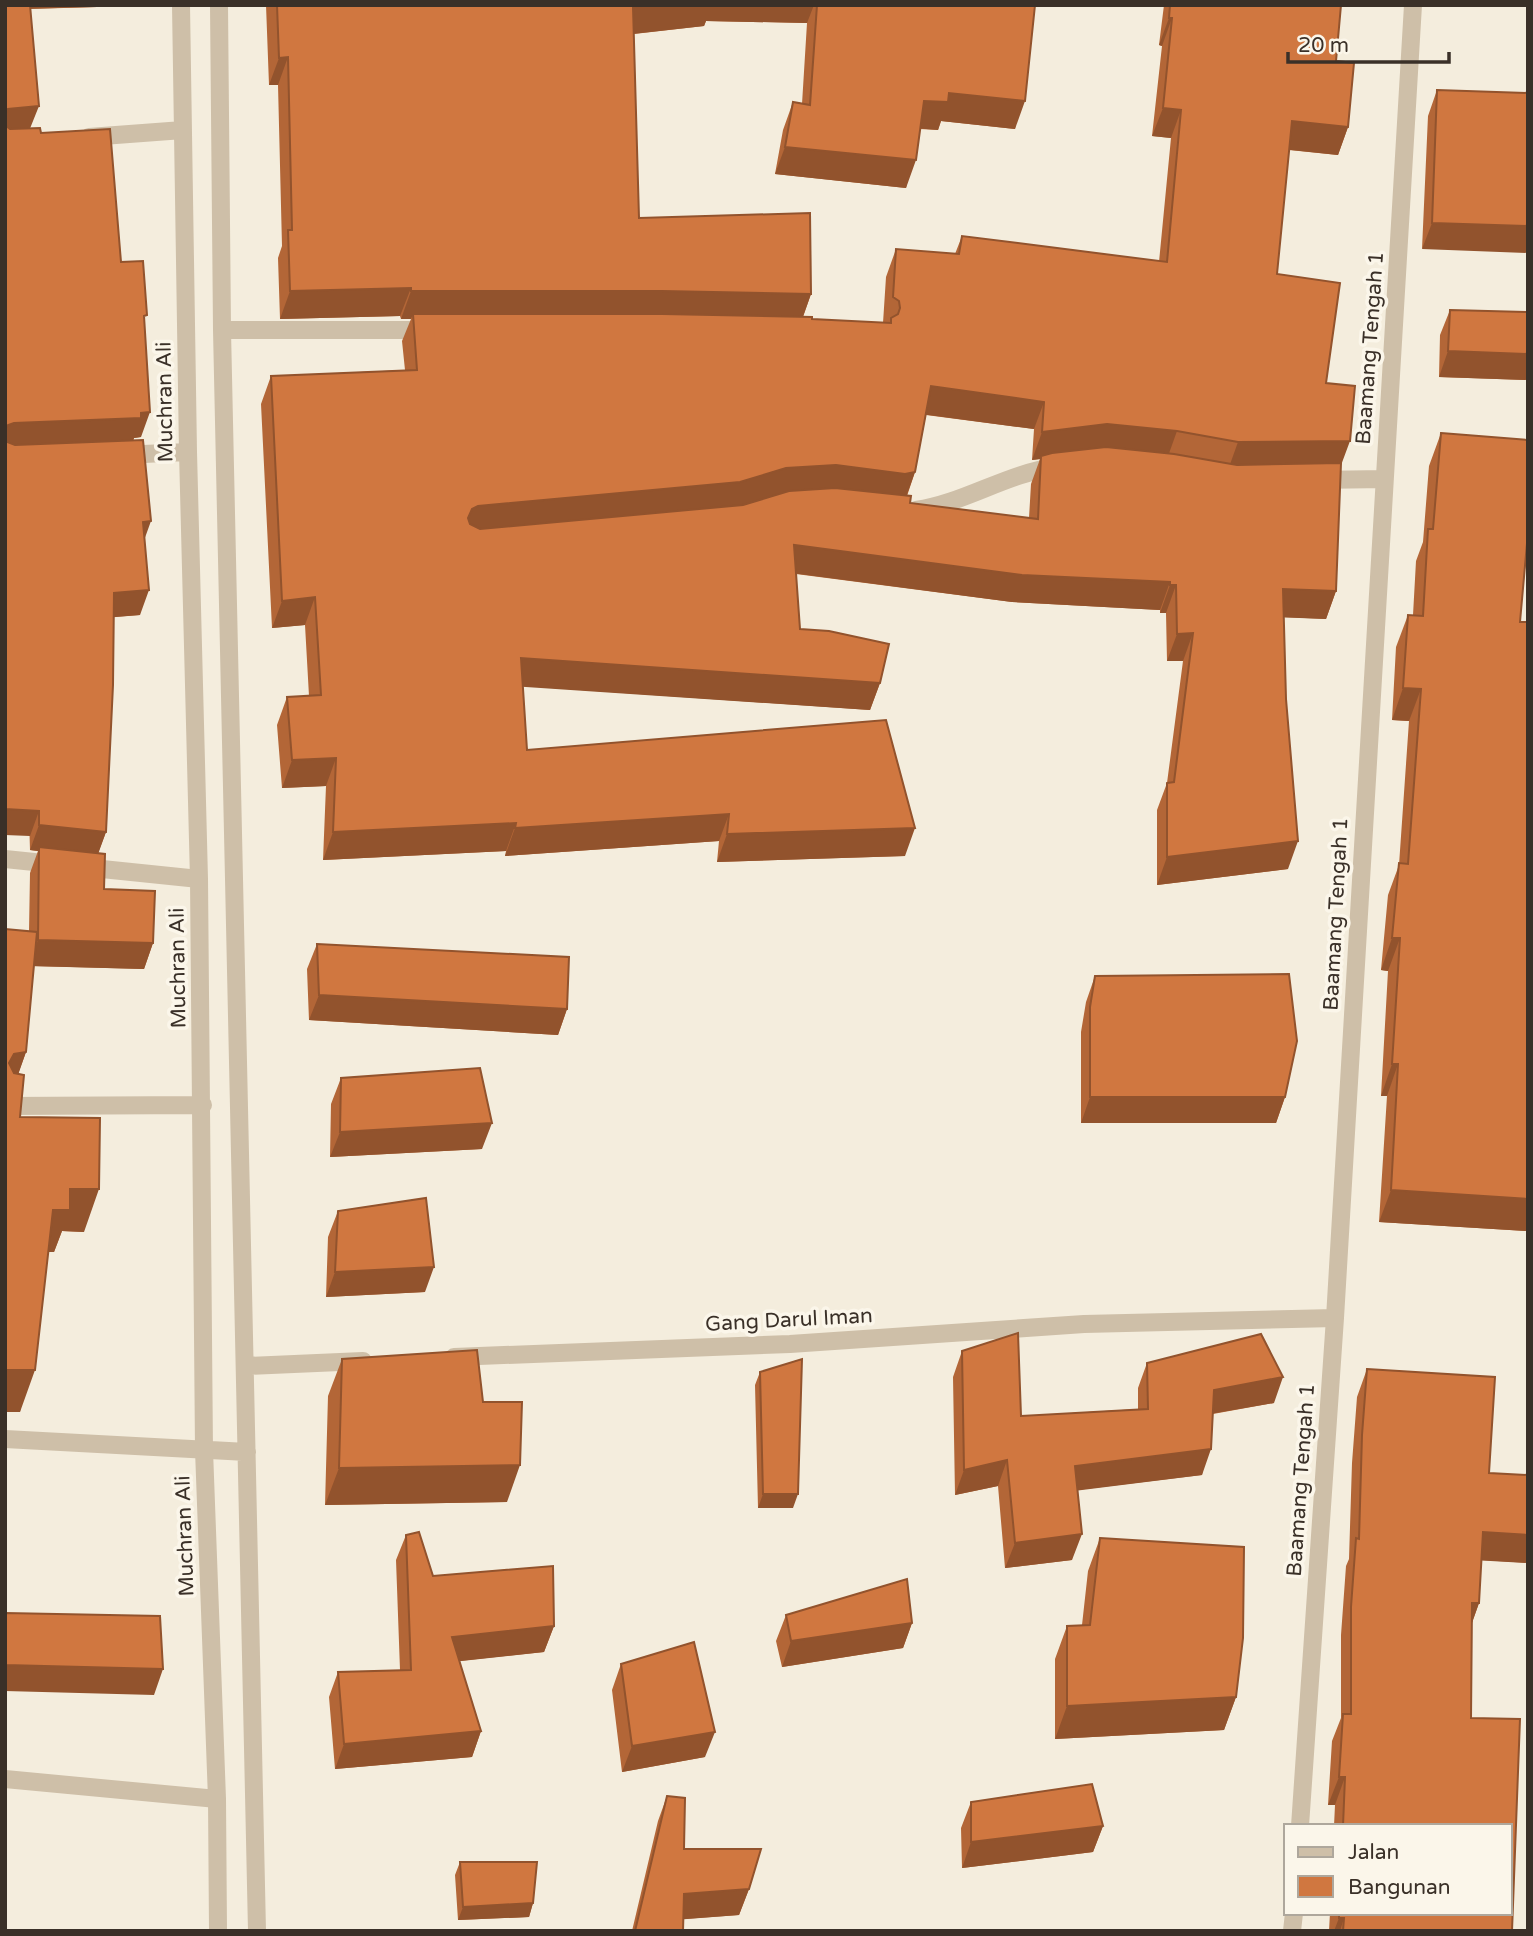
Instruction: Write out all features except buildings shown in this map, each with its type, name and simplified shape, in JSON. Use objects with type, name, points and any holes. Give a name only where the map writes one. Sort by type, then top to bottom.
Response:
[{"type":"street","name":"Muchran Ali","points":[[181,5],[188,452],[200,879],[204,1450],[217,1799],[218,1931]]},
{"type":"street","points":[[219,5],[222,330],[257,1931]]},
{"type":"street","name":"Baamang Tengah 1","points":[[1300,1824],[1335,1318],[1413,5]]},
{"type":"street","points":[[74,138],[184,130]]},
{"type":"street","points":[[222,330],[444,330]]},
{"type":"street","points":[[110,455],[188,452]]},
{"type":"street","points":[[895,513],[936,507],[1040,469],[1073,466]]},
{"type":"street","points":[[1305,480],[1384,479]]},
{"type":"street","points":[[5,859],[200,879]]},
{"type":"street","points":[[5,1106],[203,1105]]},
{"type":"street","name":"Gang Darul Iman","points":[[441,1358],[790,1344],[1084,1324],[1335,1318]]},
{"type":"street","points":[[246,1366],[385,1360]]},
{"type":"street","points":[[5,1439],[247,1452]]},
{"type":"street","points":[[5,1780],[217,1799]]}]
